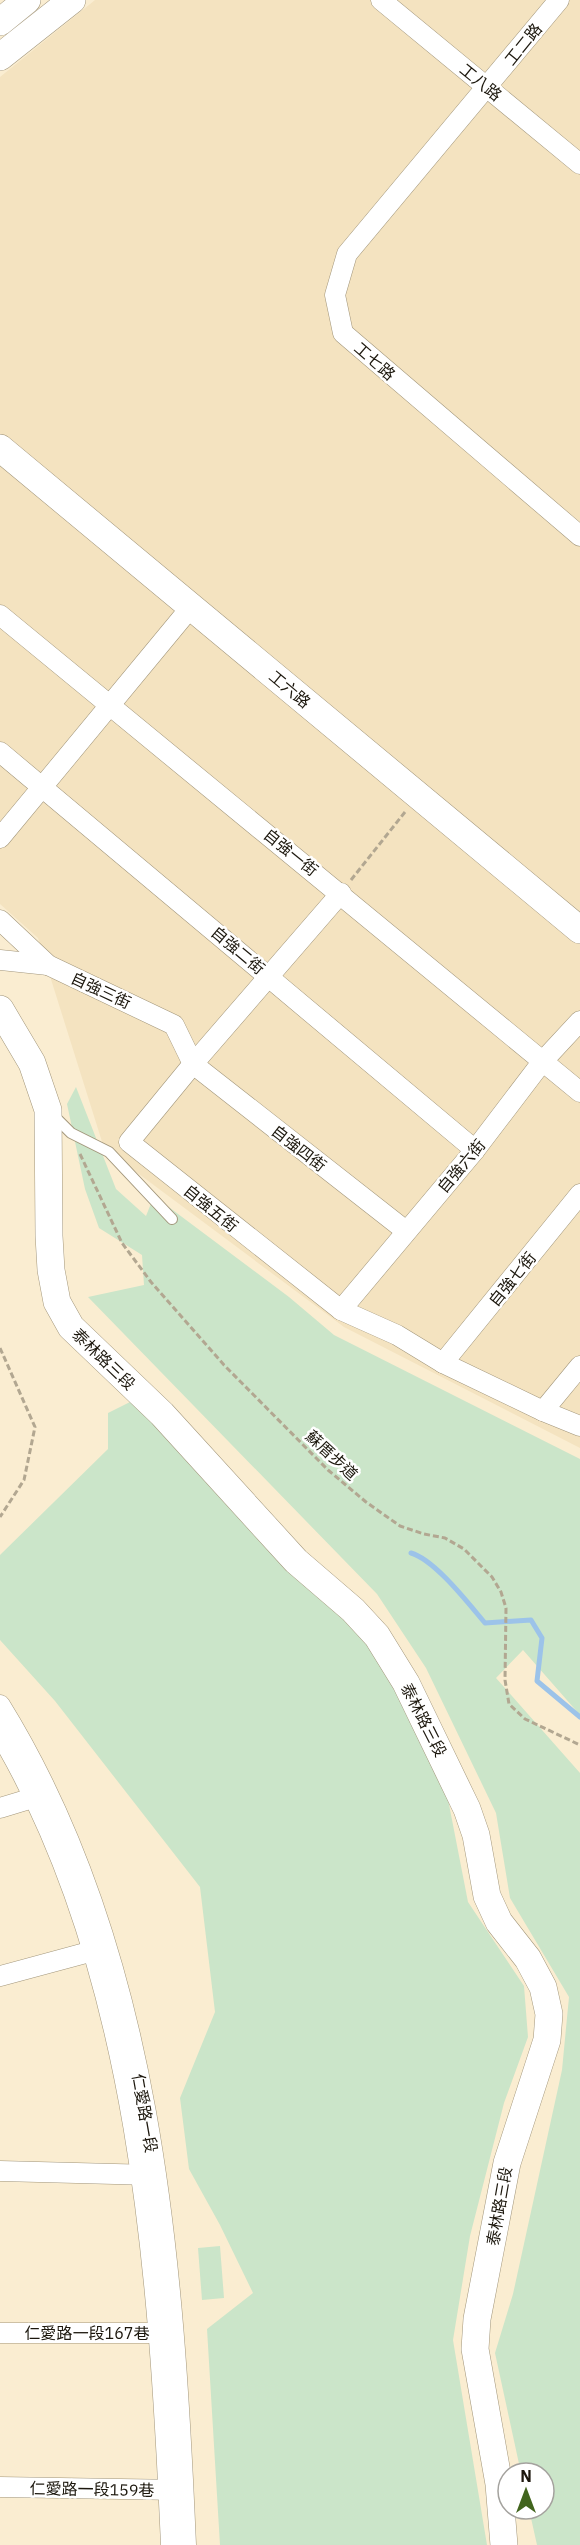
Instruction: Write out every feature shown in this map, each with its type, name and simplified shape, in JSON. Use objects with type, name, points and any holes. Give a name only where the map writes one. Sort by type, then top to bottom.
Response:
[{"type":"main road","points":[[0,22],[27,0]]},
{"type":"main road","points":[[0,57],[72,0]]},
{"type":"main road","name":"工六路","points":[[0,448],[580,930]]},
{"type":"main road","name":"泰林路三段","points":[[0,1009],[32,1063],[48,1110],[51,1270],[57,1302],[66,1319],[94,1351],[162,1414],[296,1561],[353,1610],[377,1636],[406,1683],[467,1809],[476,1835],[487,1896],[499,1922],[528,1959],[543,1987],[549,2014],[548,2040],[507,2163],[477,2329],[476,2349],[499,2484],[504,2545]]},
{"type":"street","name":"工八路","points":[[381,0],[580,164]]},
{"type":"street","name":"工二路","points":[[488,87],[559,0]]},
{"type":"street","name":"工七路","points":[[488,87],[346,254],[335,295],[343,333],[580,536]]},
{"type":"street","points":[[0,838],[191,607]]},
{"type":"street","name":"自強一街","points":[[0,615],[341,893],[580,1092]]},
{"type":"street","name":"自強二街","points":[[0,752],[475,1150]]},
{"type":"street","name":"自強五街","points":[[341,893],[193,1064],[129,1142],[340,1310],[397,1335],[443,1363],[543,1411],[580,1426]]},
{"type":"street","name":"自強三街","points":[[0,920],[48,965],[174,1025],[193,1064]]},
{"type":"street","points":[[0,960],[48,965]]},
{"type":"street","name":"自強六街","points":[[340,1310],[475,1150],[542,1062],[580,1021]]},
{"type":"street","name":"自強四街","points":[[193,1064],[406,1231]]},
{"type":"street","name":"自強七街","points":[[443,1363],[580,1194]]},
{"type":"street","points":[[543,1411],[580,1366]]},
{"type":"street","name":"仁愛路一段","points":[[0,1705],[24,1745],[42,1796],[87,1890],[99,1949],[131,2040],[150,2133],[148,2175],[166,2333],[176,2490],[186,2545]]},
{"type":"street","name":"仁愛路一段","points":[[0,1734],[42,1796]]},
{"type":"street","points":[[0,1808],[42,1796]]},
{"type":"street","points":[[0,1976],[99,1949]]},
{"type":"street","points":[[0,2171],[148,2175]]},
{"type":"street","name":"仁愛路一段167巷","points":[[0,2334],[166,2333]]},
{"type":"street","name":"仁愛路一段159巷","points":[[0,2487],[176,2490]]},
{"type":"street","name":"仁愛路一段","points":[[171,2545],[176,2490]]},
{"type":"lane","points":[[48,1110],[71,1133],[109,1152],[172,1218]]},
{"type":"path","points":[[341,893],[418,795]]},
{"type":"path","name":"蘇厝步道","points":[[71,1133],[122,1243],[187,1324],[328,1470],[366,1502],[400,1526],[445,1538],[465,1549],[492,1577],[501,1592],[506,1608],[506,1680],[509,1704],[525,1719],[580,1745]]},
{"type":"path","points":[[0,1348],[35,1427],[24,1480],[0,1517]]},
{"type":"shaded area","points":[[95,0],[580,0],[580,1448],[344,1327],[104,1148],[38,938],[0,904],[0,77]]},
{"type":"green space","points":[[76,1087],[116,1189],[146,1216],[154,1196],[289,1297],[334,1335],[580,1459],[580,1715],[523,1650],[496,1678],[580,1773],[580,2545],[537,2545],[532,2521],[556,2521],[556,2461],[518,2461],[495,2353],[513,2294],[562,2070],[569,1997],[510,1898],[496,1813],[426,1668],[377,1594],[88,1297],[144,1285],[142,1255],[99,1228],[85,1189],[67,1104]]},
{"type":"green space","points":[[136,1399],[369,1638],[446,1789],[468,1902],[524,1986],[528,2037],[504,2103],[470,2236],[453,2340],[487,2545],[220,2545],[207,2329],[253,2293],[220,2225],[189,2169],[180,2098],[215,2012],[200,1887],[55,1701],[0,1640],[0,1555],[108,1449],[108,1413]]},
{"type":"green space","points":[[220,2246],[224,2298],[202,2300],[198,2248]]},
{"type":"waterway","points":[[411,1553],[420,1557],[440,1573],[485,1623],[531,1620],[542,1638],[537,1681],[580,1717]]}]
